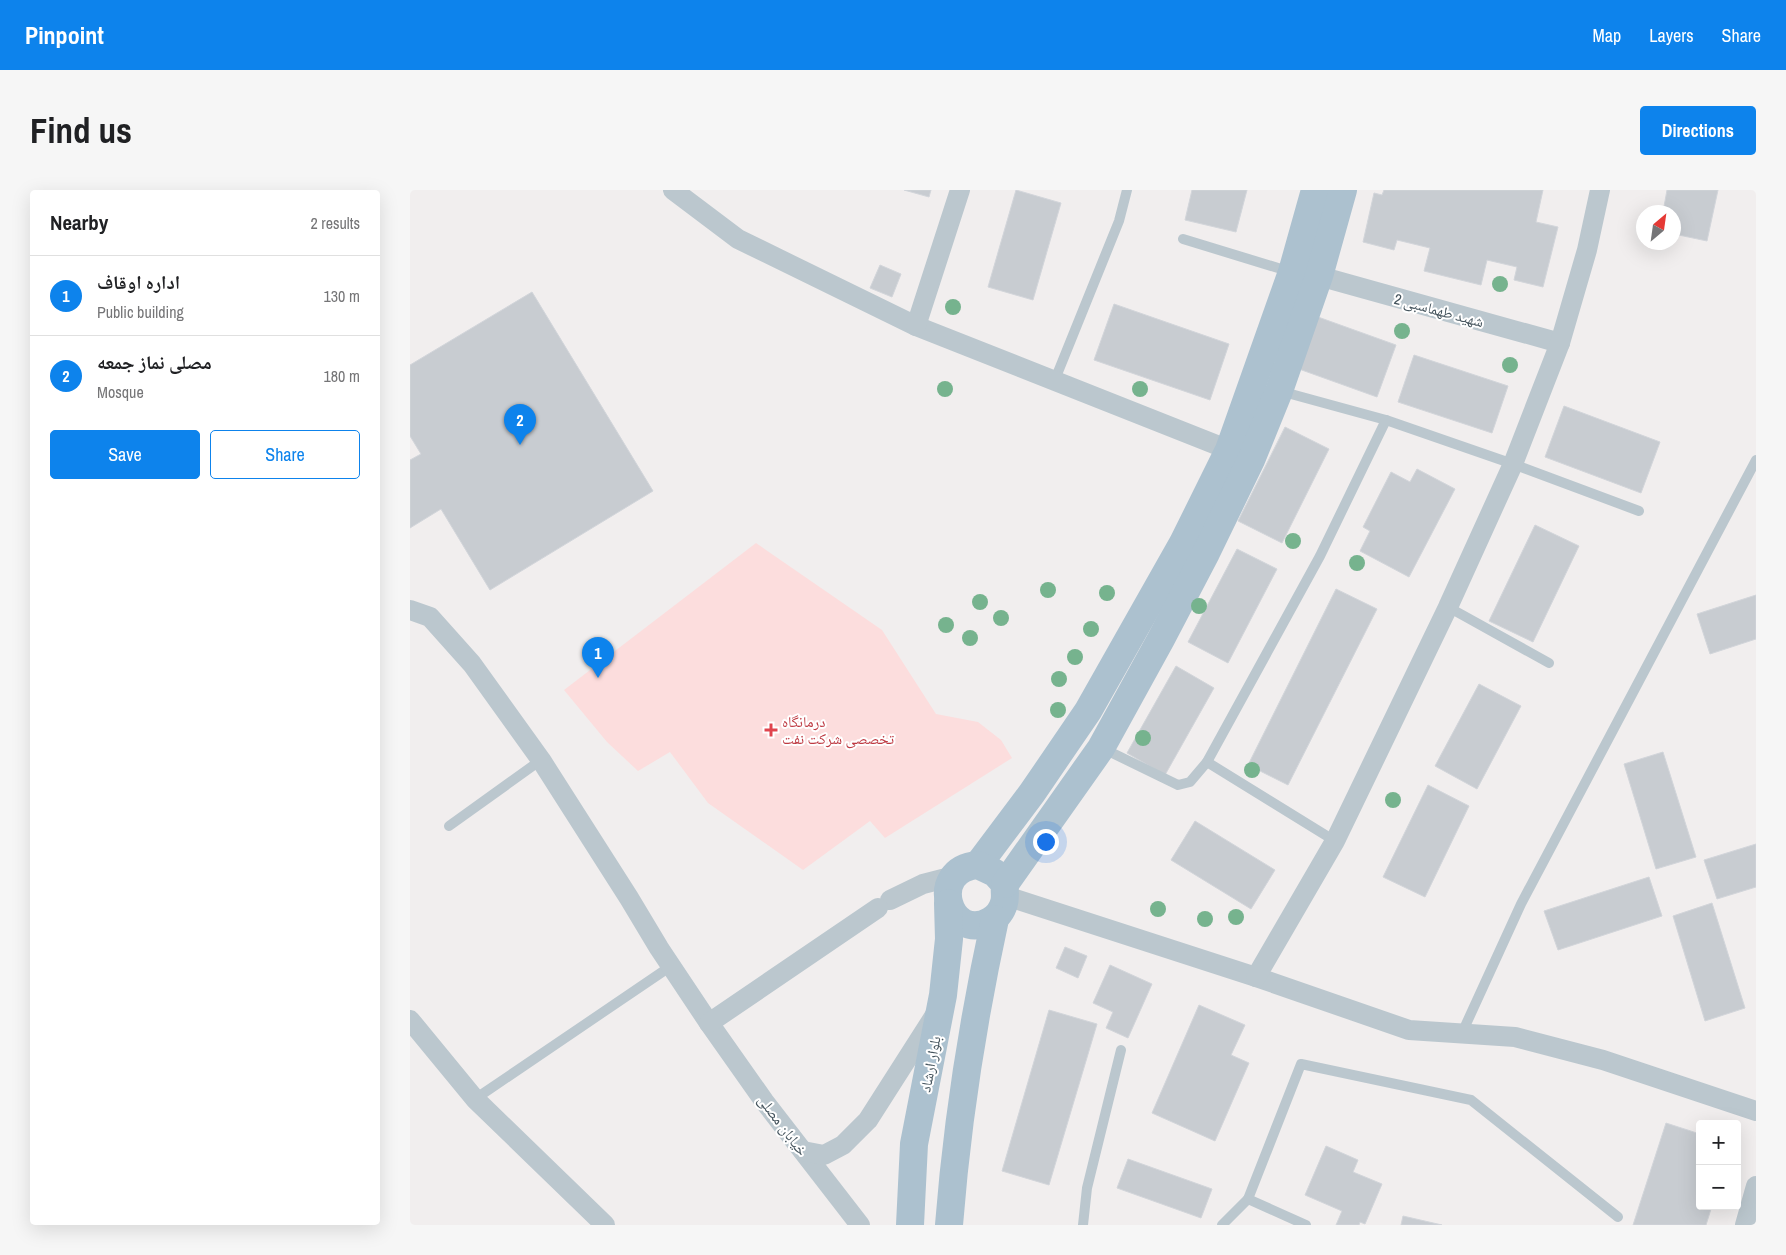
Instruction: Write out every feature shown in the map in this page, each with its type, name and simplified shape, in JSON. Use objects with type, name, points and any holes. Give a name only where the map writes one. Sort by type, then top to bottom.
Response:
[{"type":"main road","points":[[1315,190],[1240,455],[1202,562],[1162,639],[1101,748],[986,923],[977,925],[967,924],[952,912],[947,894],[949,884],[966,871],[1032,793],[1088,711],[1183,543],[1240,455],[1279,391],[1318,276],[1343,190]]},
{"type":"main road","points":[[949,1225],[962,1094],[980,989],[1002,900],[995,873],[966,871]]},
{"type":"main road","name":"بلوار ارشاد","points":[[910,1225],[914,1144],[942,1005],[949,939],[948,903]]},
{"type":"street","points":[[673,190],[738,239],[916,326],[1240,455]]},
{"type":"street","points":[[916,326],[960,190]]},
{"type":"street","points":[[1256,977],[1335,840],[1448,607],[1514,464],[1560,343],[1586,250],[1600,190]]},
{"type":"street","name":"شهید طهماسبی 2","points":[[1318,276],[1560,343]]},
{"type":"street","name":"خیابان مصلی","points":[[410,610],[430,617],[472,664],[541,760],[709,1023],[764,1101],[860,1225]]},
{"type":"street","points":[[709,1023],[884,904],[923,884],[966,871]]},
{"type":"street","points":[[1002,900],[1256,977],[1409,1030],[1516,1037],[1603,1060],[1756,1111]]},
{"type":"street","points":[[803,1151],[824,1154],[830,1152],[843,1145],[868,1120],[942,1005]]},
{"type":"street","points":[[410,1020],[475,1099],[606,1225]]},
{"type":"street","points":[[1745,1225],[1756,1186]]},
{"type":"lane","points":[[1054,382],[1119,221],[1127,190]]},
{"type":"lane","points":[[1183,239],[1292,272]]},
{"type":"lane","points":[[1279,391],[1386,420],[1514,464],[1639,511]]},
{"type":"lane","points":[[1101,748],[1178,785],[1190,782],[1207,762],[1252,682],[1320,556],[1386,420]]},
{"type":"lane","points":[[1462,1033],[1521,904],[1756,460]]},
{"type":"lane","points":[[1448,607],[1548,663]]},
{"type":"lane","points":[[449,826],[541,760]]},
{"type":"lane","points":[[1207,762],[1335,840]]},
{"type":"lane","points":[[475,1099],[671,966]]},
{"type":"lane","points":[[1083,1225],[1087,1188],[1121,1050]]},
{"type":"lane","points":[[1222,1225],[1248,1199],[1301,1064],[1471,1100],[1618,1217]]},
{"type":"lane","points":[[1248,1199],[1306,1225]]},
{"type":"shaded area","points":[[756,543],[882,630],[936,714],[978,722],[1001,740],[1012,758],[885,838],[870,821],[803,870],[708,803],[670,752],[638,771],[607,742],[564,690]]},
{"type":"building","points":[[904,190],[931,190],[929,197]]},
{"type":"building","points":[[1016,190],[1061,203],[1033,300],[988,287]]},
{"type":"building","points":[[1192,190],[1247,190],[1236,232],[1185,220]]},
{"type":"building","points":[[1384,190],[1543,190],[1536,222],[1558,227],[1543,287],[1514,280],[1517,267],[1487,260],[1481,285],[1424,271],[1430,248],[1397,240],[1394,250],[1363,242],[1374,193],[1382,195]]},
{"type":"building","points":[[1667,190],[1718,190],[1707,241],[1681,235],[1681,205],[1664,205]]},
{"type":"building","points":[[880,265],[901,274],[892,297],[870,288]]},
{"type":"building","points":[[532,292],[653,491],[490,590],[441,509],[410,528],[410,460],[421,454],[410,436],[410,365]]},
{"type":"building","points":[[1114,304],[1229,344],[1210,400],[1094,360]]},
{"type":"building","points":[[1318,317],[1396,345],[1377,397],[1299,369]]},
{"type":"building","points":[[1414,355],[1508,386],[1492,433],[1398,402]]},
{"type":"building","points":[[1564,406],[1660,442],[1641,493],[1545,457]]},
{"type":"building","points":[[1285,427],[1329,449],[1282,543],[1238,521]]},
{"type":"building","points":[[1417,469],[1455,489],[1409,577],[1360,551],[1370,531],[1363,527],[1391,472],[1410,482]]},
{"type":"building","points":[[1535,525],[1579,546],[1533,642],[1489,621]]},
{"type":"building","points":[[1237,549],[1277,569],[1228,663],[1188,642]]},
{"type":"building","points":[[1336,589],[1377,609],[1288,785],[1248,765]]},
{"type":"building","points":[[1756,595],[1756,639],[1710,654],[1697,614]]},
{"type":"building","points":[[1176,666],[1214,688],[1165,775],[1127,753]]},
{"type":"building","points":[[1479,684],[1521,706],[1477,789],[1435,766]]},
{"type":"building","points":[[1663,752],[1696,857],[1656,869],[1624,764]]},
{"type":"building","points":[[1428,785],[1469,806],[1425,897],[1383,877]]},
{"type":"building","points":[[1195,821],[1275,870],[1251,909],[1171,860]]},
{"type":"building","points":[[1756,844],[1756,887],[1717,899],[1704,860]]},
{"type":"building","points":[[1649,877],[1662,916],[1558,950],[1544,911]]},
{"type":"building","points":[[1712,903],[1745,1008],[1705,1021],[1673,916]]},
{"type":"building","points":[[1065,947],[1087,956],[1078,978],[1056,968]]},
{"type":"building","points":[[1110,965],[1152,984],[1128,1038],[1106,1028],[1113,1012],[1093,1003]]},
{"type":"building","points":[[1199,1005],[1245,1025],[1231,1055],[1249,1063],[1215,1141],[1152,1113]]},
{"type":"building","points":[[1049,1010],[1097,1024],[1049,1185],[1002,1171]]},
{"type":"building","points":[[1666,1123],[1696,1133],[1696,1210],[1711,1210],[1706,1225],[1633,1225]]},
{"type":"building","points":[[1326,1146],[1358,1160],[1353,1172],[1382,1184],[1365,1224],[1360,1222],[1359,1225],[1336,1225],[1342,1211],[1305,1195]]},
{"type":"building","points":[[1128,1159],[1212,1189],[1201,1218],[1117,1188]]},
{"type":"building","points":[[1403,1216],[1442,1225],[1401,1225]]},
{"type":"place","name":"مصلی نماز جمعه","points":[[520,445]]},
{"type":"place","name":"اداره اوقاف","points":[[598,678]]},
{"type":"place","name":"درمانگاه تخصصی شرکت نفت","points":[[771,730]]}]
